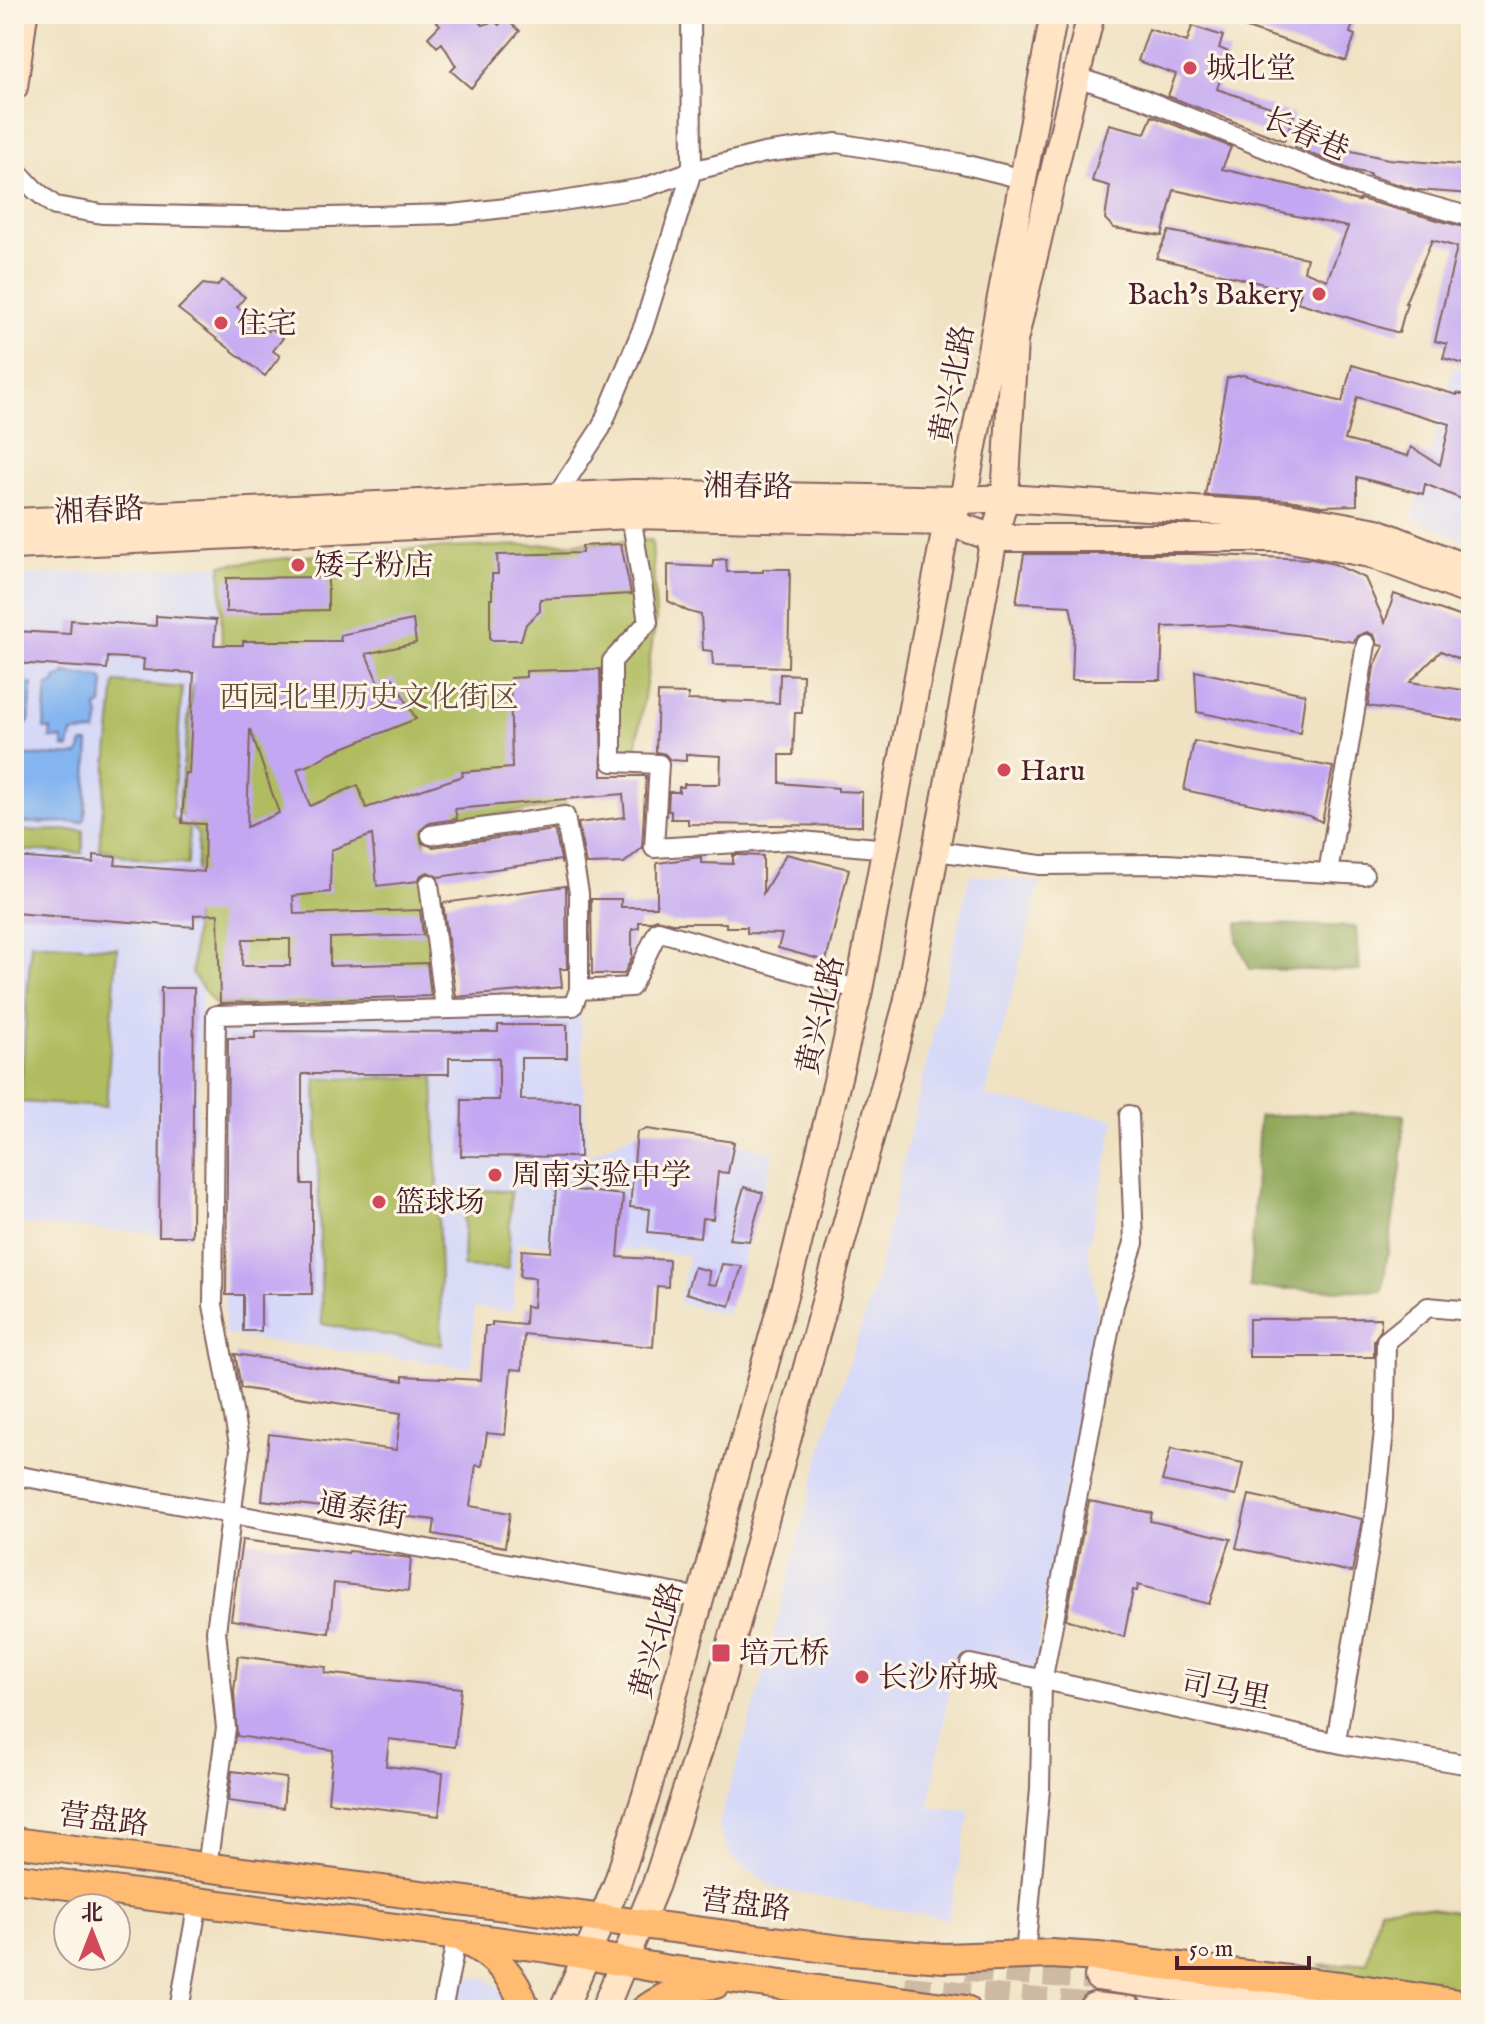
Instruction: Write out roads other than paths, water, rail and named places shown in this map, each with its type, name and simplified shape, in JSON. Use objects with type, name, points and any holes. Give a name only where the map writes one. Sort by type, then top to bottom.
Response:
[{"type":"main road","points":[[14,87],[24,14]]},
{"type":"main road","name":"黄兴北路","points":[[563,2010],[617,1884],[646,1795],[796,1252],[859,990],[947,522],[963,500],[1054,14]]},
{"type":"main road","name":"黄兴北路","points":[[604,2010],[656,1884],[718,1691],[907,1004],[994,538],[1005,498],[1014,341],[1091,14]]},
{"type":"main road","name":"湘春路","points":[[14,522],[634,493],[963,500],[1005,498],[1288,516],[1377,532],[1471,570]]},
{"type":"main road","name":"湘春路","points":[[14,546],[631,515],[947,522],[994,538],[1285,538],[1370,554],[1471,592]]},
{"type":"main road","name":"营盘路","points":[[14,1842],[890,1954],[944,1958],[1051,1954],[1143,1962],[1471,2006]]},
{"type":"main road","points":[[14,1878],[457,1937],[966,2010]]},
{"type":"main road","points":[[457,1937],[492,1956],[507,1970],[526,2010]]},
{"type":"main road","points":[[1098,1977],[1342,2010]]},
{"type":"main road","points":[[645,2010],[666,1996],[689,1988],[760,1982]]},
{"type":"main road","points":[[1094,2006],[1130,2010]]},
{"type":"street","points":[[556,496],[601,428],[614,399],[644,325],[692,171],[691,14]]},
{"type":"street","name":"长春巷","points":[[1076,77],[1141,98],[1359,186],[1471,217]]},
{"type":"street","points":[[14,168],[55,206],[102,214],[287,218],[452,214],[550,203],[643,188],[692,171],[764,153],[837,143],[959,163],[1023,179]]},
{"type":"street","points":[[631,515],[648,622],[612,661],[612,762],[659,764],[654,848],[791,840],[887,849]]},
{"type":"street","points":[[1328,873],[1366,644]]},
{"type":"street","points":[[207,1867],[226,1728],[216,1631],[240,1449],[213,1305],[216,1015],[573,1006],[579,990],[579,893],[565,816],[431,835]]},
{"type":"street","points":[[936,851],[1041,865],[1166,864],[1364,875]]},
{"type":"street","points":[[429,884],[445,1009]]},
{"type":"street","points":[[579,990],[631,987],[658,931],[859,990]]},
{"type":"street","points":[[1025,1955],[1040,1789],[1042,1682],[1114,1305],[1134,1243],[1129,1115]]},
{"type":"street","points":[[1336,1741],[1376,1507],[1385,1421],[1386,1341],[1428,1307],[1471,1311]]},
{"type":"street","name":"通泰街","points":[[14,1475],[701,1598]]},
{"type":"street","name":"司马里","points":[[970,1664],[1042,1682],[1471,1765]]},
{"type":"street","points":[[179,2010],[198,1902]]},
{"type":"street","points":[[442,2010],[457,1937]]},
{"type":"water","points":[[14,673],[20,673],[26,684],[32,684],[29,722],[21,728],[14,728]]},
{"type":"water","points":[[64,673],[100,677],[104,681],[102,705],[97,707],[99,718],[96,732],[72,733],[69,748],[63,747],[63,739],[50,738],[51,729],[44,729],[47,686],[55,682],[56,677],[63,677]]},
{"type":"water","points":[[83,743],[89,743],[85,819],[82,822],[14,823],[14,745],[21,746],[23,756],[78,755]]},
{"type":"tunnel","points":[[966,1968],[1098,1977]]},
{"type":"tunnel","points":[[905,1989],[1094,2006]]},
{"type":"place","name":"城北堂","points":[[1190,68]]},
{"type":"place","name":"Bach’s Bakery","points":[[1319,294]]},
{"type":"place","name":"住宅","points":[[221,323]]},
{"type":"place","name":"矮子粉店","points":[[298,565]]},
{"type":"place","name":"Haru","points":[[1004,770]]},
{"type":"place","name":"周南实验中学","points":[[495,1175]]},
{"type":"place","name":"篮球场","points":[[379,1202]]},
{"type":"place","name":"培元桥","points":[[721,1653]]},
{"type":"place","name":"长沙府城","points":[[862,1677]]},
{"type":"park label","name":"西园北里历史文化街区","points":[[369,697]]}]
